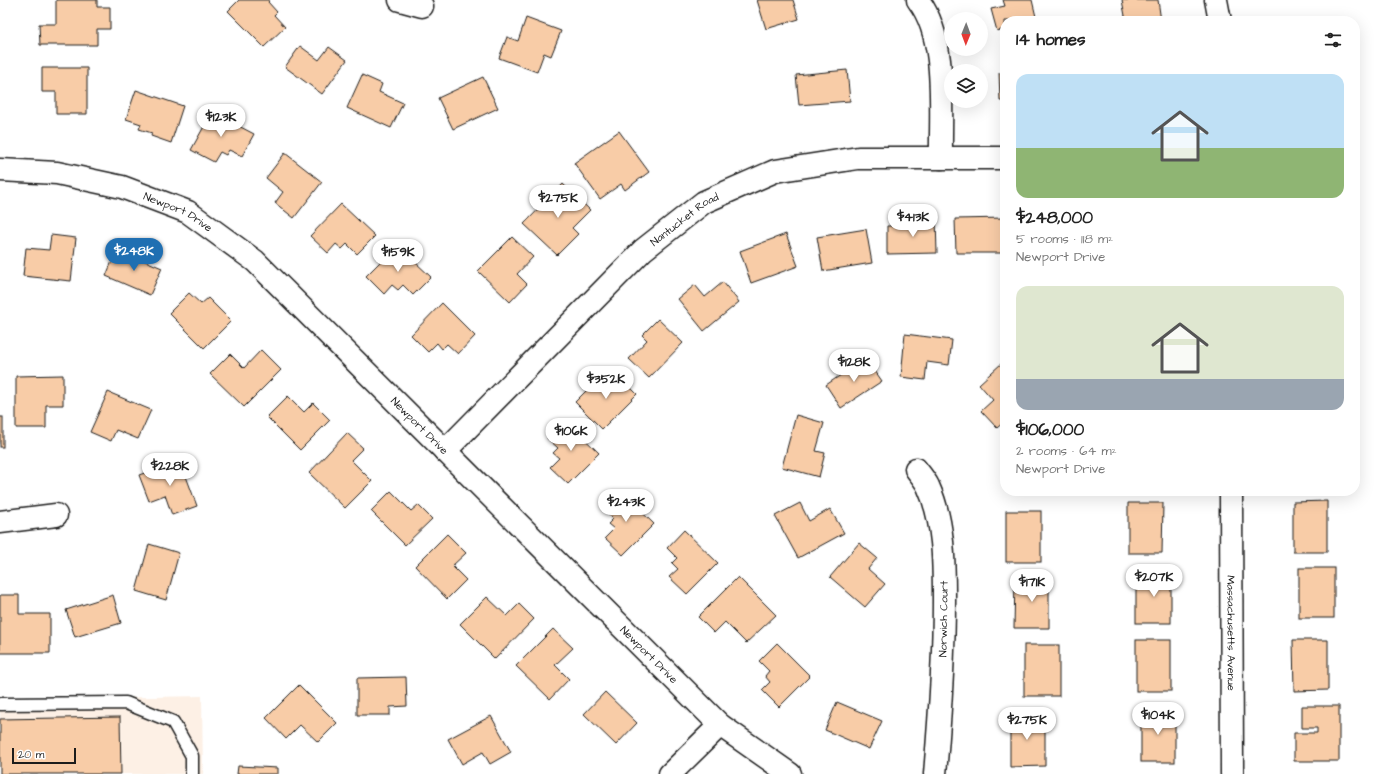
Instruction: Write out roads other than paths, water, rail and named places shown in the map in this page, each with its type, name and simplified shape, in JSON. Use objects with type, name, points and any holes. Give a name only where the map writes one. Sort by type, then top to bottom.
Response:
[{"type":"street","points":[[400,0],[422,6]]},
{"type":"street","points":[[918,0],[924,8],[937,46],[940,72],[941,158]]},
{"type":"street","points":[[1216,0],[1219,16]]},
{"type":"street","name":"Nantucket Road","points":[[445,451],[643,250],[704,202],[775,171],[858,158],[1000,158]]},
{"type":"street","name":"Newport Drive","points":[[0,170],[57,173],[122,187],[188,212],[255,261],[720,725],[790,774]]},
{"type":"street","name":"Norwich Court","points":[[916,468],[927,485],[934,505],[940,530],[944,570],[944,625],[940,718],[935,774]]},
{"type":"street","name":"Massachusetts Avenue","points":[[1231,496],[1232,774]]},
{"type":"street","points":[[0,522],[56,515]]},
{"type":"street","points":[[670,774],[720,725]]},
{"type":"lane","points":[[0,704],[126,703],[173,722],[192,756],[192,774]]}]
